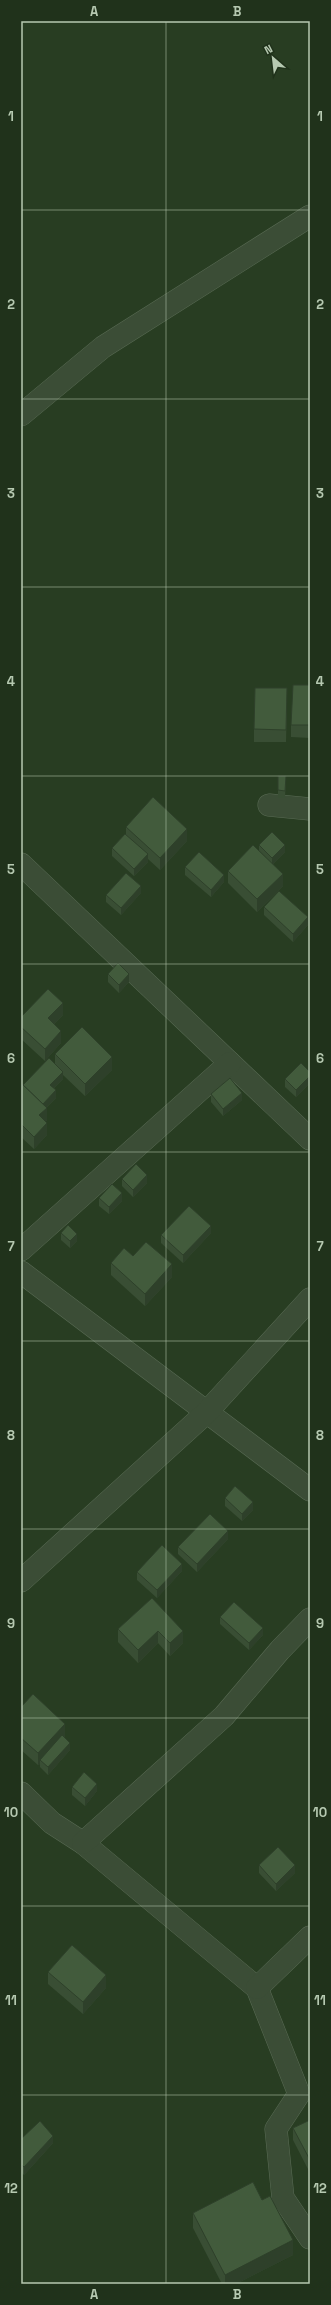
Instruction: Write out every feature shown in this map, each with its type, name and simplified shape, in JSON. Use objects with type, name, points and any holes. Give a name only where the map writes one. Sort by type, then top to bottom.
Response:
[{"type":"street","points":[[21,415],[104,347],[310,216]]},
{"type":"street","points":[[269,806],[310,809]]},
{"type":"street","points":[[21,864],[310,1139]]},
{"type":"street","points":[[21,1250],[230,1063]]},
{"type":"street","points":[[21,1272],[310,1490]]},
{"type":"street","points":[[21,1581],[206,1413],[310,1299]]},
{"type":"street","points":[[83,1843],[224,1716],[280,1650],[310,1619]]},
{"type":"street","points":[[21,1793],[52,1823],[83,1843],[257,1988],[299,2094],[276,2129],[283,2198],[310,2238]]},
{"type":"street","points":[[257,1988],[310,1937]]},
{"type":"building","points":[[293,685],[310,685],[310,725],[291,725]]},
{"type":"building","points":[[255,688],[287,688],[286,730],[254,729]]},
{"type":"building","points":[[278,776],[286,776],[285,791],[278,790]]},
{"type":"building","points":[[153,797],[187,829],[160,858],[126,827]]},
{"type":"building","points":[[272,832],[285,845],[272,858],[259,845]]},
{"type":"building","points":[[125,834],[148,854],[134,869],[112,848]]},
{"type":"building","points":[[253,845],[283,874],[257,899],[228,871]]},
{"type":"building","points":[[199,852],[224,875],[211,890],[185,867]]},
{"type":"building","points":[[126,873],[141,886],[121,908],[106,895]]},
{"type":"building","points":[[279,891],[308,917],[293,934],[264,907]]},
{"type":"building","points":[[118,963],[129,974],[119,985],[108,974]]},
{"type":"building","points":[[48,989],[63,1003],[48,1018],[61,1031],[45,1049],[21,1027],[21,1017]]},
{"type":"building","points":[[82,1027],[112,1057],[85,1084],[55,1054]]},
{"type":"building","points":[[49,1058],[63,1072],[50,1085],[56,1090],[43,1104],[23,1085]]},
{"type":"building","points":[[301,1063],[310,1072],[310,1076],[296,1090],[285,1079]]},
{"type":"building","points":[[230,1078],[242,1093],[223,1109],[211,1094]]},
{"type":"building","points":[[21,1083],[47,1108],[39,1115],[47,1123],[34,1137],[21,1124]]},
{"type":"building","points":[[136,1164],[147,1175],[133,1190],[122,1179]]},
{"type":"building","points":[[112,1184],[122,1193],[109,1207],[99,1198]]},
{"type":"building","points":[[189,1206],[211,1226],[183,1255],[161,1235]]},
{"type":"building","points":[[68,1225],[77,1234],[70,1241],[61,1233]]},
{"type":"building","points":[[146,1242],[172,1264],[145,1294],[111,1263],[124,1248],[133,1256]]},
{"type":"building","points":[[235,1486],[253,1502],[242,1514],[225,1498]]},
{"type":"building","points":[[210,1514],[228,1531],[197,1564],[178,1547]]},
{"type":"building","points":[[162,1545],[182,1564],[157,1590],[137,1572]]},
{"type":"building","points":[[152,1598],[183,1631],[170,1643],[158,1631],[138,1650],[118,1629]]},
{"type":"building","points":[[234,1602],[263,1628],[249,1643],[220,1617]]},
{"type":"building","points":[[33,1694],[65,1724],[38,1753],[21,1738],[21,1707]]},
{"type":"building","points":[[62,1735],[70,1743],[48,1767],[40,1760]]},
{"type":"building","points":[[84,1772],[97,1784],[85,1798],[72,1787]]},
{"type":"building","points":[[278,1847],[295,1865],[276,1884],[259,1865]]},
{"type":"building","points":[[72,1945],[106,1975],[83,2002],[48,1972]]},
{"type":"building","points":[[310,2120],[310,2160],[293,2128]]},
{"type":"building","points":[[40,2121],[53,2136],[24,2167],[21,2164],[21,2139]]},
{"type":"building","points":[[253,2182],[262,2200],[270,2196],[293,2240],[225,2275],[193,2213]]}]
